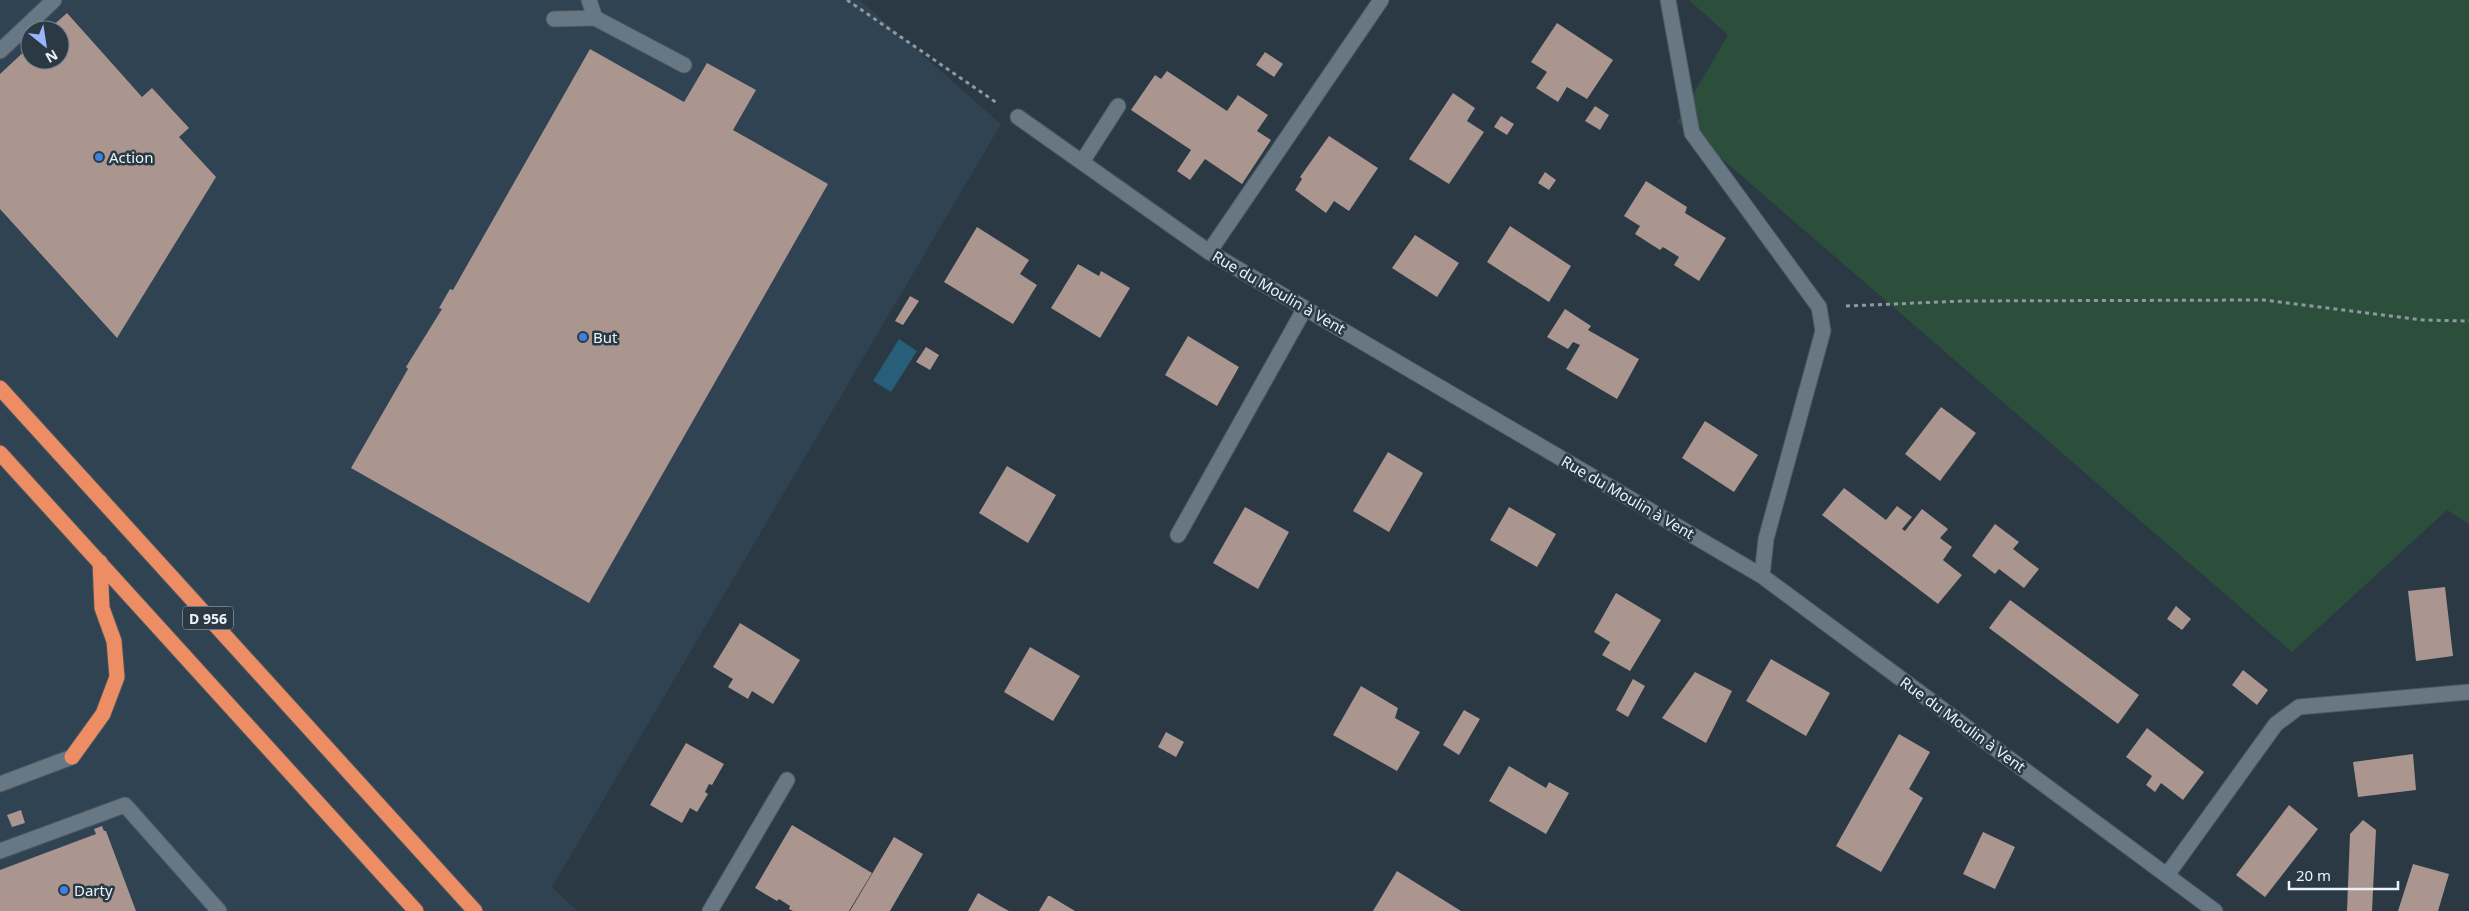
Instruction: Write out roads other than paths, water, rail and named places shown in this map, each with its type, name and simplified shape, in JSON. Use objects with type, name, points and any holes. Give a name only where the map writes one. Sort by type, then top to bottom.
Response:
[{"type":"highway","name":"D 956","points":[[0,388],[475,911]]},
{"type":"highway","name":"D 956","points":[[0,452],[416,911]]},
{"type":"highway","points":[[72,757],[103,714],[117,677],[114,642],[102,608],[100,562]]},
{"type":"street","points":[[0,51],[54,0]]},
{"type":"street","points":[[589,0],[595,18]]},
{"type":"street","points":[[1209,252],[1381,0]]},
{"type":"street","points":[[1668,0],[1692,133],[1819,308],[1823,330],[1766,539],[1762,576]]},
{"type":"street","points":[[554,19],[595,18],[684,65]]},
{"type":"street","points":[[1082,162],[1118,106]]},
{"type":"street","name":"Rue du Moulin à Vent","points":[[1018,117],[1209,252],[1762,576],[2215,911]]},
{"type":"street","points":[[1178,535],[1305,308]]},
{"type":"street","points":[[2167,875],[2276,724],[2298,706],[2469,692]]},
{"type":"street","points":[[0,784],[72,757]]},
{"type":"street","points":[[710,911],[787,780]]},
{"type":"street","points":[[0,851],[125,805],[219,911]]},
{"type":"water","points":[[899,339],[917,351],[891,392],[873,381]]},
{"type":"place","name":"Action","points":[[99,157]]},
{"type":"place","name":"But","points":[[583,337]]},
{"type":"place","name":"Darty","points":[[64,890]]}]
